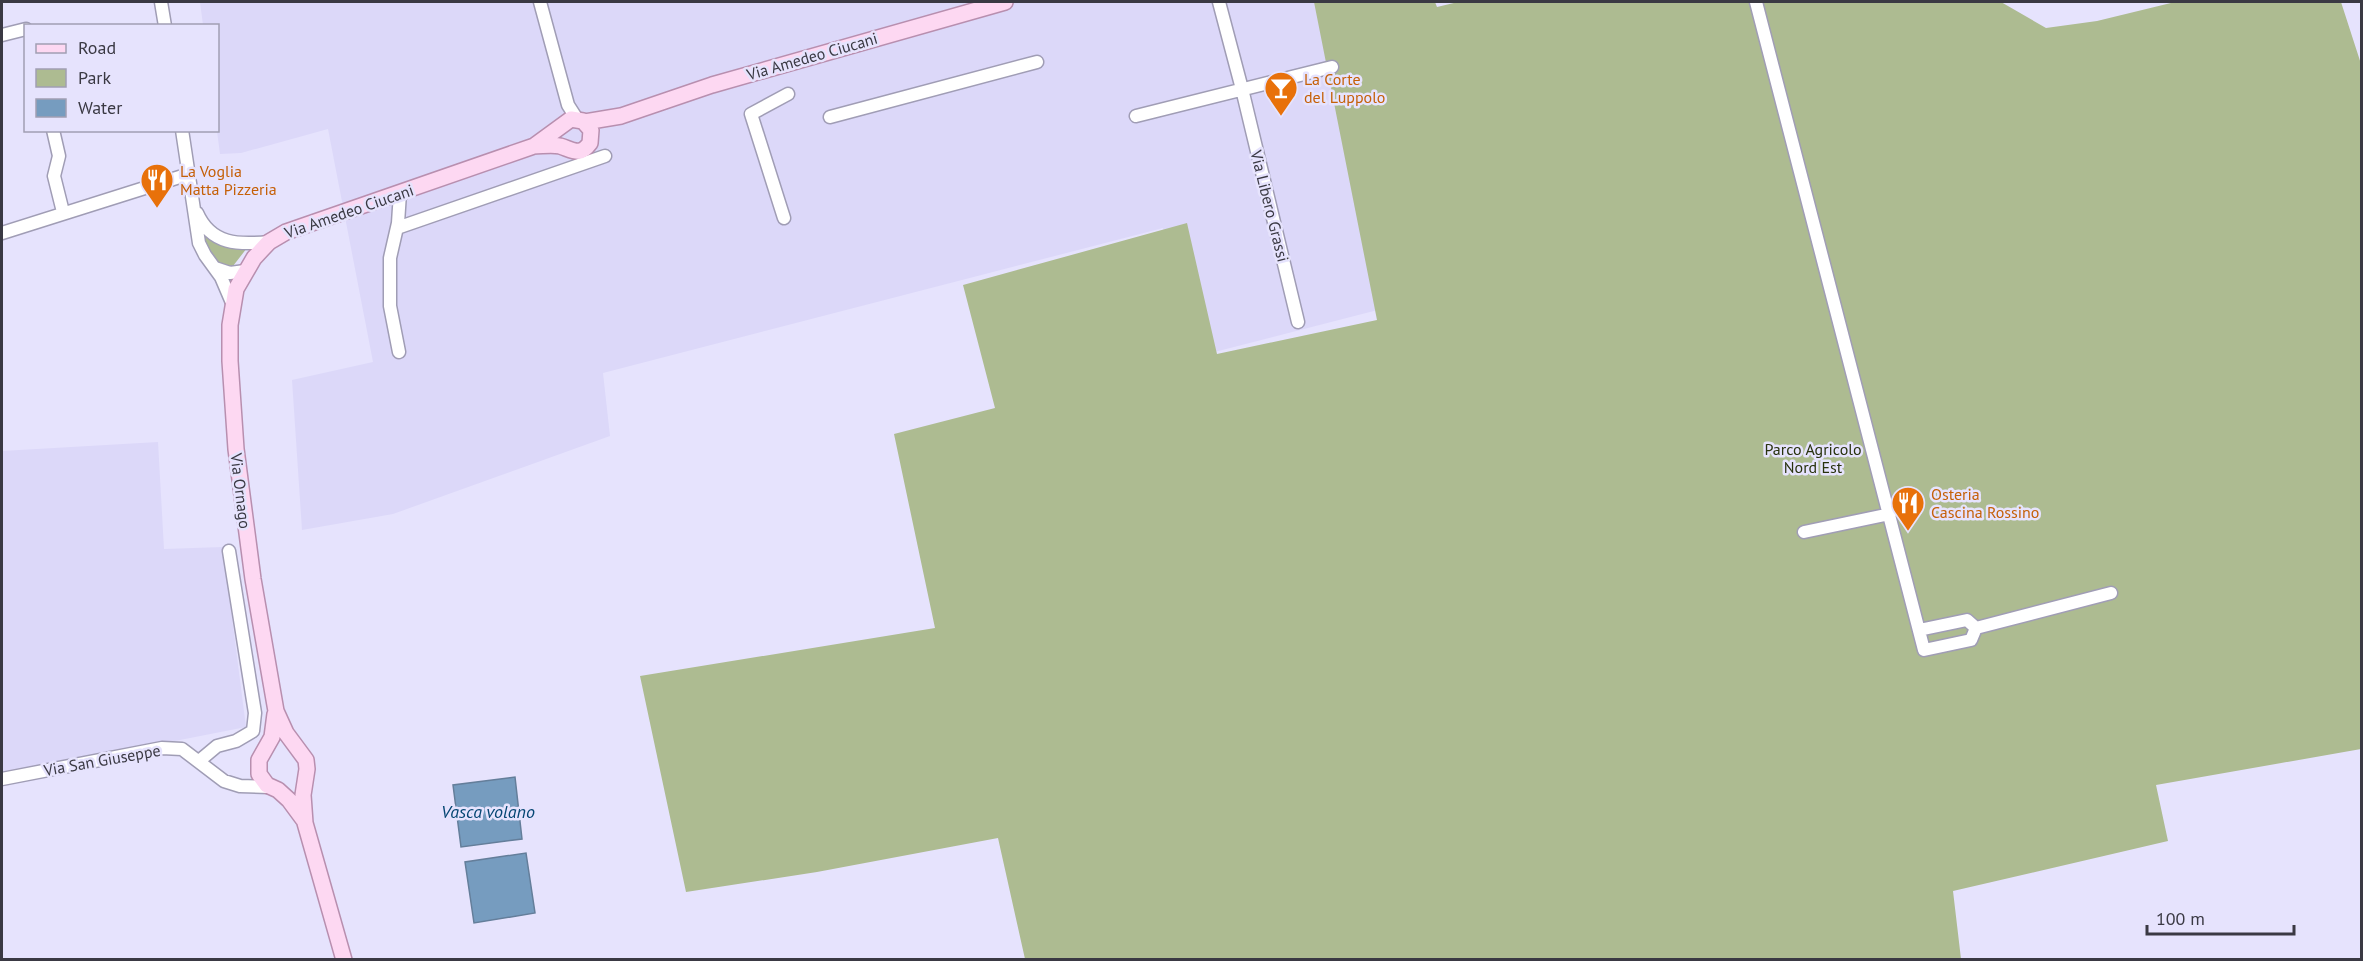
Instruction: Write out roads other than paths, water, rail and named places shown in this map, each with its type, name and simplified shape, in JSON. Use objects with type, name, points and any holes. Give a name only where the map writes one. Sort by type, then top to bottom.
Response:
[{"type":"main road","name":"Via Amedeo Ciucani","points":[[245,271],[269,242],[301,226],[534,146],[572,123],[621,116],[712,85],[1005,2]]},
{"type":"main road","name":"Via Amedeo Ciucani","points":[[534,146],[563,147],[571,152],[580,151],[588,146],[592,138],[621,116]]},
{"type":"main road","points":[[563,147],[559,139],[572,123],[591,130],[592,138]]},
{"type":"main road","name":"Via Ornago","points":[[245,271],[236,290],[233,305],[230,361],[236,449],[254,579],[276,711],[286,733],[306,762],[303,795],[305,824],[344,960]]},
{"type":"main road","name":"Via Ornago","points":[[276,711],[273,736],[260,757],[258,766],[261,777],[292,804],[305,824]]},
{"type":"main road","points":[[266,749],[281,742],[297,748]]},
{"type":"main road","points":[[273,789],[294,788],[304,777]]},
{"type":"street","points":[[161,2],[165,24]]},
{"type":"street","points":[[540,2],[572,123]]},
{"type":"street","name":"Via Libero Grassi","points":[[1219,2],[1298,322]]},
{"type":"street","points":[[1756,2],[1924,650],[1971,640],[1976,627]]},
{"type":"street","points":[[2,35],[24,29]]},
{"type":"street","points":[[830,117],[1037,62]]},
{"type":"street","points":[[1136,116],[1332,67]]},
{"type":"street","points":[[784,218],[752,114],[788,94]]},
{"type":"street","points":[[53,132],[59,156],[54,176],[63,212]]},
{"type":"street","points":[[182,132],[200,243],[233,305]]},
{"type":"street","name":"Via Amedeo Ciucani","points":[[397,228],[605,156]]},
{"type":"street","points":[[2,233],[189,174]]},
{"type":"street","points":[[163,183],[192,190]]},
{"type":"street","points":[[399,352],[390,306],[390,258],[397,228],[400,193]]},
{"type":"street","points":[[195,209],[206,228],[225,241],[246,245],[269,242]]},
{"type":"street","points":[[215,268],[230,273],[245,271]]},
{"type":"street","points":[[1804,532],[1890,514]]},
{"type":"street","points":[[199,761],[217,746],[236,741],[253,731],[255,713],[229,551]]},
{"type":"street","points":[[234,586],[254,579]]},
{"type":"street","points":[[1976,627],[2111,593]]},
{"type":"street","points":[[1919,630],[1967,620],[1976,627]]},
{"type":"street","name":"Via San Giuseppe","points":[[2,779],[162,748],[182,749],[218,778],[232,783]]},
{"type":"street","points":[[232,783],[247,777],[258,766]]},
{"type":"street","points":[[232,783],[240,786],[273,789]]},
{"type":"water","name":"Vasca volano","points":[[515,777],[522,839],[461,847],[453,785]]},
{"type":"water","name":"Vasca volano","points":[[526,853],[535,913],[474,923],[465,862]]},
{"type":"place","name":"La Corte del Luppolo","points":[[1281,117]]},
{"type":"place","name":"La Voglia Matta Pizzeria","points":[[157,209]]},
{"type":"place","name":"Osteria Cascina Rossino","points":[[1908,532]]},
{"type":"park label","name":"Parco Agricolo Nord Est","points":[[1813,458]]}]
